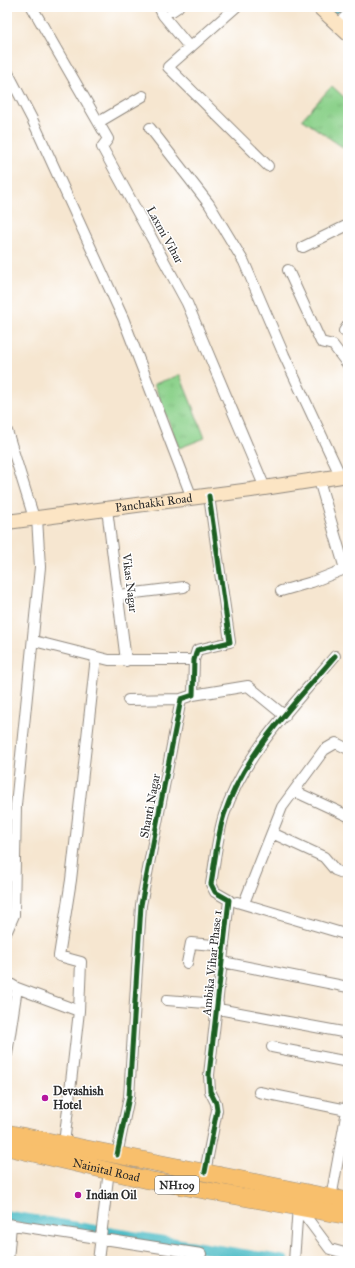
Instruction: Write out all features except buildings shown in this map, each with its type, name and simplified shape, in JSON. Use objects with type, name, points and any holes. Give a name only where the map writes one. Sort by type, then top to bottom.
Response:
[{"type":"highway","name":"Nainital Road","points":[[7,1133],[64,1144],[113,1162],[148,1180],[200,1189],[299,1199]]},
{"type":"highway","name":"Nainital Road","points":[[7,1147],[113,1162],[205,1172],[299,1199],[330,1205],[348,1216]]},
{"type":"highway","points":[[200,1189],[205,1172]]},
{"type":"highway","name":"Nainital Road","points":[[330,1205],[348,1201]]},
{"type":"main road","points":[[319,7],[344,22]]},
{"type":"main road","name":"Panchakki Road","points":[[7,522],[209,496],[344,476]]},
{"type":"street","name":"Laxmi Vihar","points":[[32,7],[108,139],[102,147],[187,303],[265,488]]},
{"type":"street","points":[[159,7],[163,16],[190,48]]},
{"type":"street","points":[[236,7],[168,67],[268,166]]},
{"type":"street","points":[[7,71],[32,119],[123,318],[192,498]]},
{"type":"street","points":[[99,122],[143,96]]},
{"type":"street","points":[[150,128],[209,204],[244,262],[284,355],[344,476]]},
{"type":"street","points":[[303,248],[348,225]]},
{"type":"street","points":[[288,270],[321,342],[333,345],[348,366]]},
{"type":"street","points":[[7,431],[36,518],[40,567],[34,641],[16,805],[14,915],[7,931]]},
{"type":"street","points":[[281,591],[312,582],[345,569],[319,480]]},
{"type":"street","points":[[193,695],[194,660],[197,650],[230,642],[209,496]]},
{"type":"street","name":"Vikas Nagar","points":[[108,509],[126,661]]},
{"type":"street","points":[[119,594],[184,587]]},
{"type":"street","points":[[34,641],[96,658],[126,661],[194,660]]},
{"type":"street","name":"Ambika Vihar Phase 1","points":[[205,1172],[217,1110],[216,1103],[210,1091],[209,1075],[223,962],[228,900],[215,892],[211,884],[224,816],[238,781],[250,758],[268,734],[335,656]]},
{"type":"street","points":[[64,1144],[79,1011],[81,962],[59,956],[71,880],[96,658]]},
{"type":"street","points":[[128,700],[181,699],[193,695],[248,686],[285,716]]},
{"type":"street","name":"Shanti Nagar","points":[[98,1261],[113,1162],[129,1097],[141,905],[181,699]]},
{"type":"street","points":[[244,903],[282,807],[324,750],[336,744],[348,749]]},
{"type":"street","points":[[294,791],[348,816]]},
{"type":"street","points":[[272,833],[324,857],[335,870],[348,875]]},
{"type":"street","points":[[228,900],[244,903],[348,935]]},
{"type":"street","points":[[187,962],[191,943],[224,946]]},
{"type":"street","points":[[223,962],[348,987]]},
{"type":"street","points":[[7,982],[17,988],[79,1011]]},
{"type":"street","points":[[7,1054],[17,988]]},
{"type":"street","points":[[167,1000],[218,1007],[348,1033]]},
{"type":"street","points":[[272,1047],[348,1062]]},
{"type":"street","points":[[260,1092],[347,1108],[330,1205]]},
{"type":"street","points":[[299,1199],[330,1249],[348,1254]]},
{"type":"street","points":[[294,1259],[299,1199]]},
{"type":"street","points":[[8,1261],[9,1225],[101,1234],[201,1254]]},
{"type":"green space","points":[[332,86],[348,101],[348,151],[302,119]]},
{"type":"green space","points":[[180,375],[205,438],[179,448],[154,384]]},
{"type":"waterway","points":[[331,7],[348,23]]},
{"type":"waterway","points":[[7,1216],[284,1261]]},
{"type":"cycle path","points":[[117,1155],[129,1097],[141,905],[181,699],[193,695],[194,660],[197,650],[230,642],[209,496]]},
{"type":"cycle path","points":[[205,1172],[217,1110],[216,1103],[210,1091],[209,1075],[229,900],[215,892],[211,884],[224,815],[233,792],[257,750],[335,656]]},
{"type":"place","name":"Devashish Hotel","points":[[45,1098]]},
{"type":"place","name":"Indian Oil","points":[[78,1195]]}]
